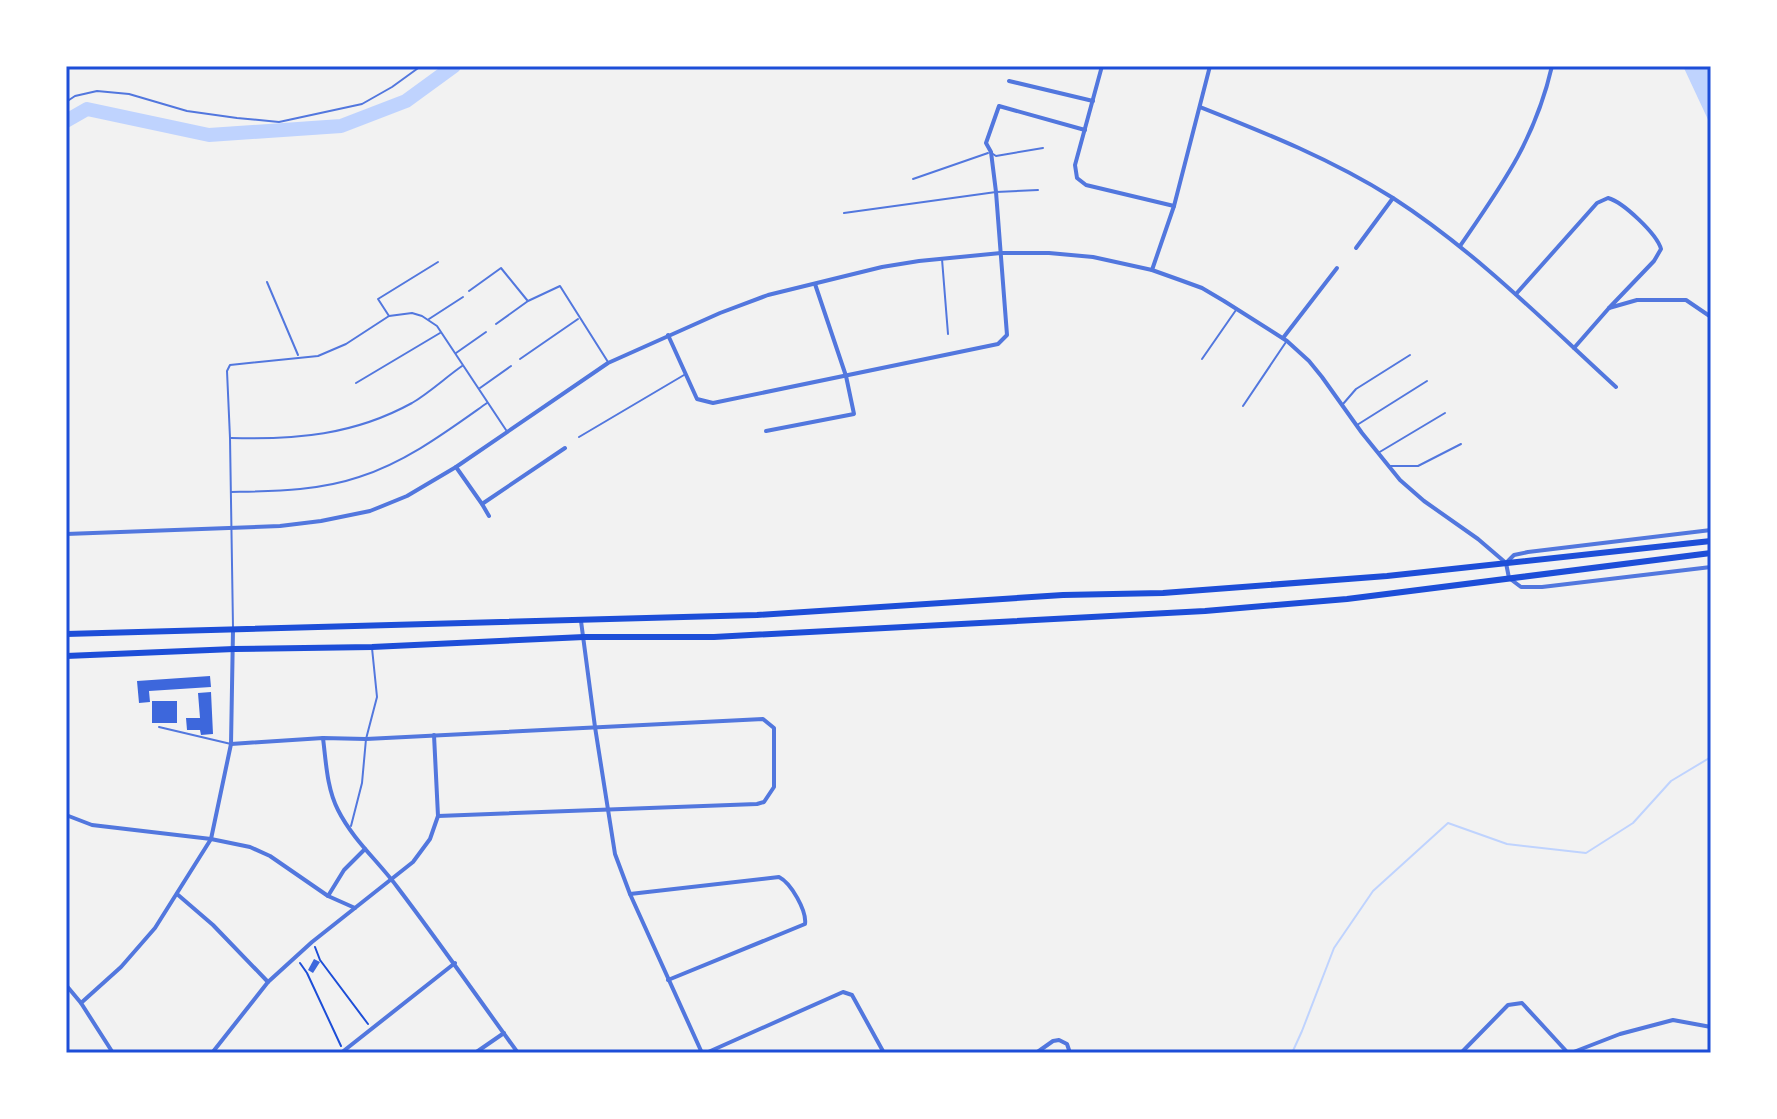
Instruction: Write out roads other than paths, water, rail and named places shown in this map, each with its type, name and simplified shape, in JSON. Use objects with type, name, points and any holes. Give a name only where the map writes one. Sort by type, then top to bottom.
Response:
[{"type":"main road","points":[[66,634],[757,615],[1063,595],[1163,593],[1387,576],[1711,541]]},
{"type":"main road","points":[[66,656],[584,637],[714,637],[1205,611],[1347,599],[1711,553]]},
{"type":"street","points":[[1102,66],[1075,165],[1077,178],[1086,185],[1174,206]]},
{"type":"street","points":[[1152,270],[1174,206],[1210,66]]},
{"type":"street","points":[[1460,246],[1514,166],[1545,99],[1552,66]]},
{"type":"street","points":[[1009,81],[1093,101]]},
{"type":"street","points":[[668,335],[697,399],[713,403],[998,344],[1007,335],[996,192],[991,152],[986,143],[999,106],[1085,130]]},
{"type":"street","points":[[1200,107],[1297,145],[1393,198],[1460,246],[1616,387]]},
{"type":"street","points":[[1356,248],[1393,198]]},
{"type":"street","points":[[1516,294],[1597,203],[1608,198],[1619,202],[1656,238],[1661,249],[1654,261],[1574,348]]},
{"type":"street","points":[[66,534],[231,529],[321,521],[370,511],[407,496],[456,467],[608,363],[720,313],[768,295],[882,267],[1001,253],[1049,253],[1093,257],[1152,270],[1202,288],[1285,340],[1309,361],[1400,480],[1506,563],[1509,578],[1521,587],[1711,567]]},
{"type":"street","points":[[1285,340],[1337,268]]},
{"type":"street","points":[[766,431],[854,414],[846,376],[815,284]]},
{"type":"street","points":[[1609,308],[1637,300],[1686,300],[1711,317]]},
{"type":"street","points":[[482,504],[565,448]]},
{"type":"street","points":[[456,467],[489,516]]},
{"type":"street","points":[[1506,563],[1514,555],[1528,552],[1711,530]]},
{"type":"street","points":[[581,619],[615,854],[668,980],[704,1053],[843,992],[852,995],[884,1053]]},
{"type":"street","points":[[81,1003],[121,967],[155,928],[211,839],[231,744],[233,630]]},
{"type":"street","points":[[231,744],[763,719],[774,728],[774,787],[764,802],[757,804],[438,816]]},
{"type":"street","points":[[212,1053],[268,982],[312,942],[413,862],[430,839],[438,816],[434,735]]},
{"type":"street","points":[[323,738],[336,808],[455,963],[518,1053]]},
{"type":"street","points":[[66,815],[92,825],[211,839],[250,847],[270,856],[328,896],[355,908]]},
{"type":"street","points":[[328,896],[344,870],[365,849]]},
{"type":"street","points":[[630,894],[779,877],[789,882],[806,917],[805,924],[668,980]]},
{"type":"street","points":[[177,894],[213,925],[268,982]]},
{"type":"street","points":[[342,1052],[455,963]]},
{"type":"street","points":[[66,985],[113,1053]]},
{"type":"street","points":[[1461,1053],[1508,1005],[1522,1003],[1570,1053],[1620,1034],[1673,1020],[1711,1027]]},
{"type":"street","points":[[475,1053],[504,1033]]},
{"type":"street","points":[[1036,1053],[1059,1040],[1067,1044],[1070,1053]]},
{"type":"lane","points":[[66,102],[75,96],[97,91],[129,94],[187,111],[279,122],[362,104],[421,66]]},
{"type":"lane","points":[[913,179],[991,152],[996,156],[1043,148]]},
{"type":"lane","points":[[844,213],[996,192],[1038,190]]},
{"type":"lane","points":[[942,258],[948,334]]},
{"type":"lane","points":[[389,316],[378,299],[438,262]]},
{"type":"lane","points":[[469,291],[501,268],[528,301]]},
{"type":"lane","points":[[267,282],[299,357]]},
{"type":"lane","points":[[496,324],[528,301],[560,286],[608,363]]},
{"type":"lane","points":[[428,320],[463,297]]},
{"type":"lane","points":[[1202,359],[1237,309]]},
{"type":"lane","points":[[233,630],[227,371],[230,365],[318,356],[346,344],[389,316],[412,313],[437,326],[506,431]]},
{"type":"lane","points":[[520,359],[580,318]]},
{"type":"lane","points":[[455,354],[486,332]]},
{"type":"lane","points":[[356,383],[441,333]]},
{"type":"lane","points":[[1243,406],[1285,340]]},
{"type":"lane","points":[[1343,405],[1356,389],[1410,355]]},
{"type":"lane","points":[[230,438],[277,439],[343,431],[372,422],[413,402],[463,365]]},
{"type":"lane","points":[[479,389],[511,366]]},
{"type":"lane","points":[[579,437],[685,374]]},
{"type":"lane","points":[[1356,425],[1427,381]]},
{"type":"lane","points":[[231,492],[295,490],[359,477],[403,459],[488,403]]},
{"type":"lane","points":[[1377,453],[1445,413]]},
{"type":"lane","points":[[1387,466],[1418,466],[1461,444]]},
{"type":"lane","points":[[350,829],[362,783],[366,739],[377,697],[372,647]]},
{"type":"lane","points":[[159,727],[231,744]]},
{"type":"water","points":[[1683,66],[1711,66],[1711,126]]},
{"type":"waterway","points":[[66,121],[87,109],[209,135],[341,126],[406,101],[454,66]]},
{"type":"waterway","points":[[1292,1053],[1334,948],[1373,891],[1448,823],[1507,844],[1586,853],[1633,823],[1671,781],[1711,757]]}]
